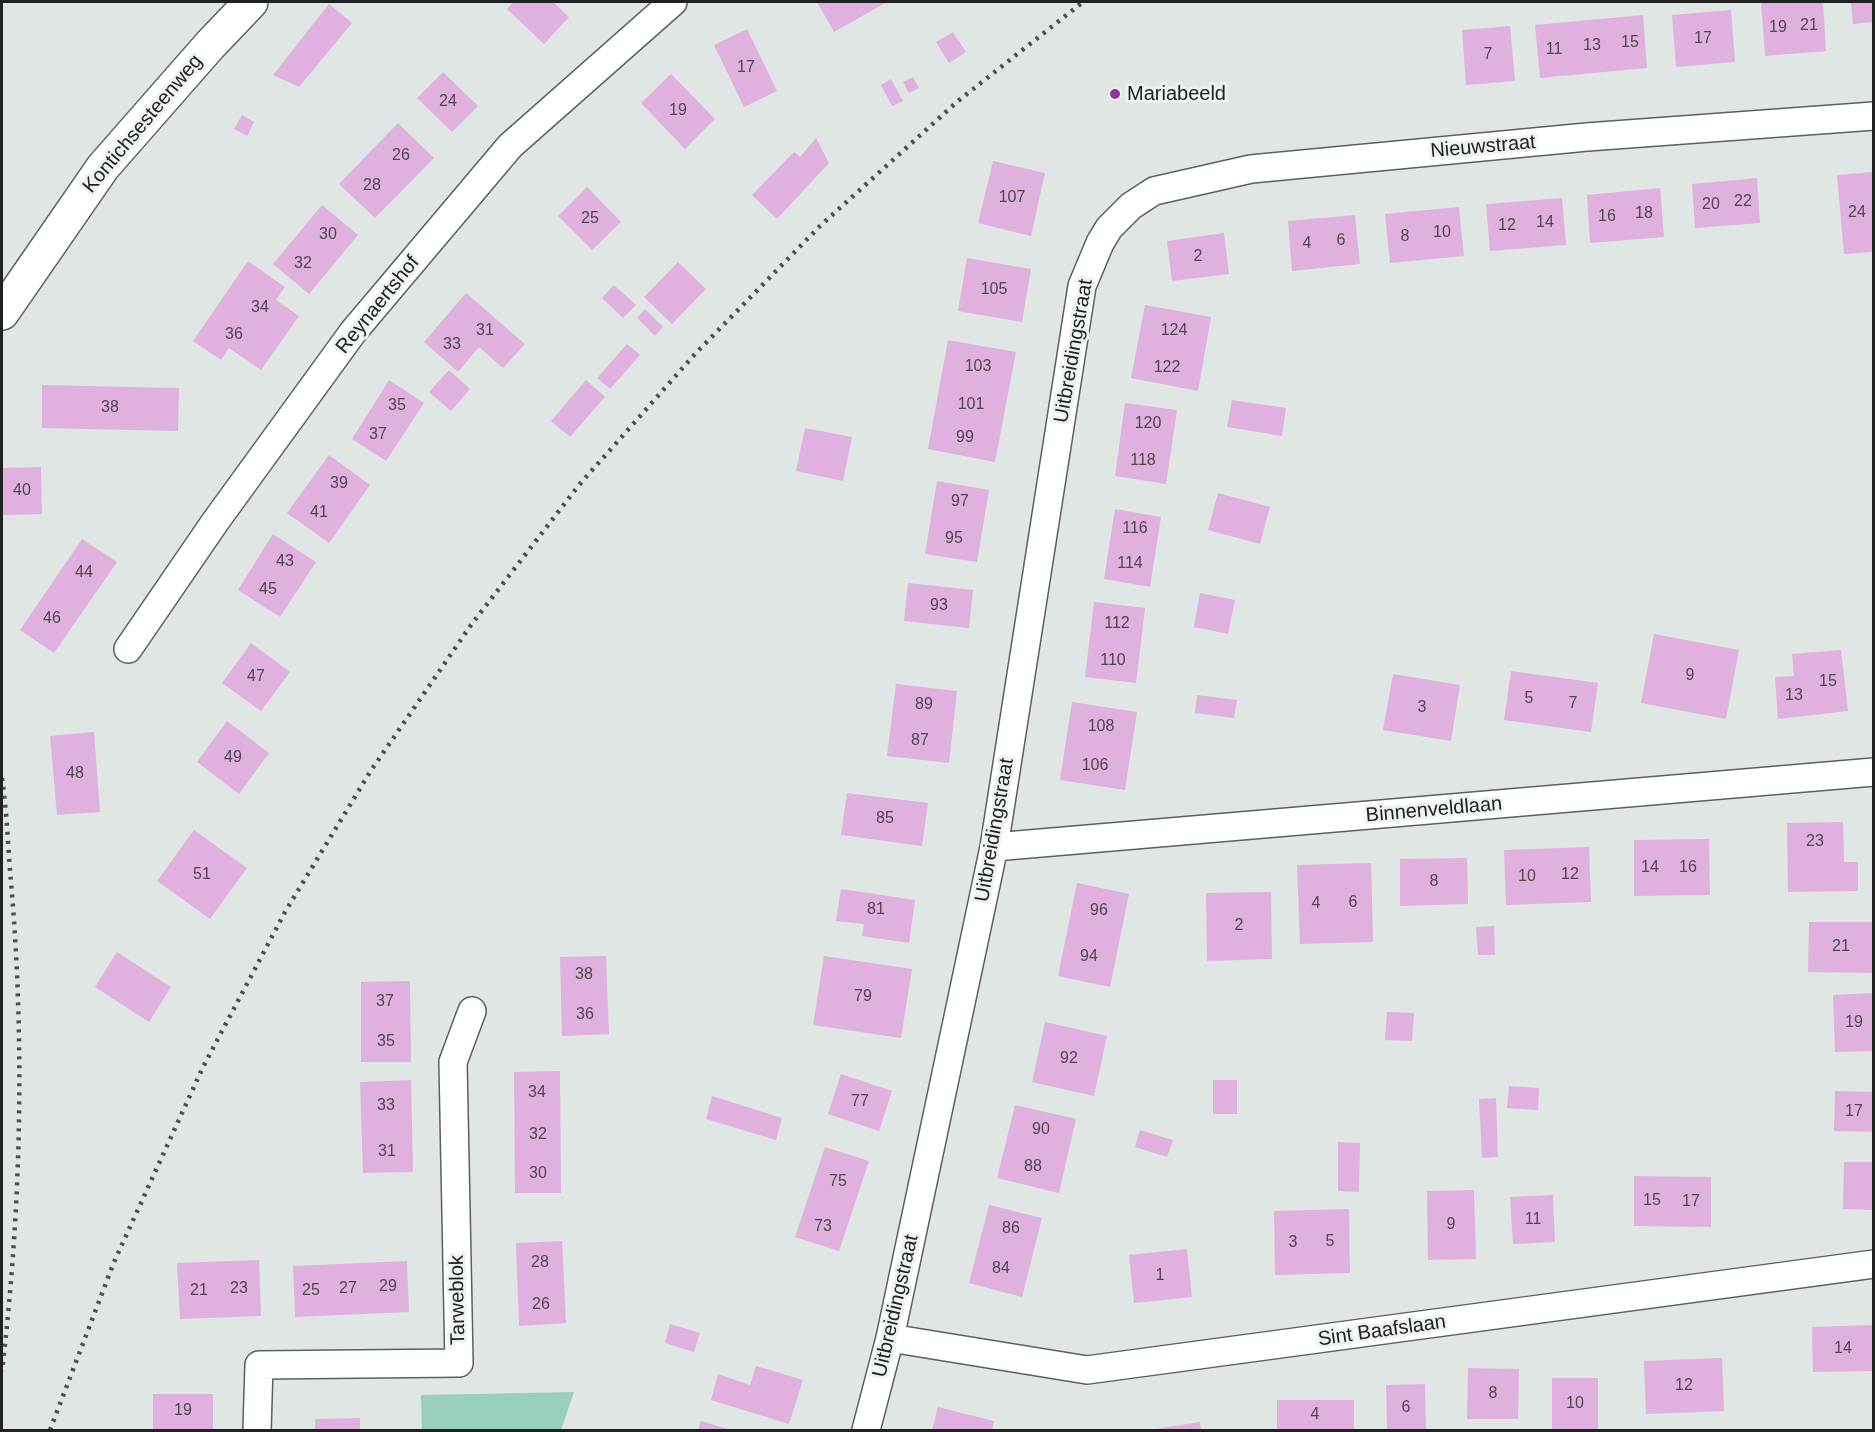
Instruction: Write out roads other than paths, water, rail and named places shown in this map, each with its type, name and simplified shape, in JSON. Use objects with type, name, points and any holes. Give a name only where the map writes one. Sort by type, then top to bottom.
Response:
[{"type":"street","name":"Kontichsesteenweg","points":[[2,313],[103,167],[210,45],[251,2]]},
{"type":"street","name":"Reynaertshof","points":[[128,649],[215,522],[353,332],[510,146],[673,2]]},
{"type":"street","name":"Nieuwstraat","points":[[1109,228],[1131,206],[1154,191],[1251,169],[1587,137],[1874,116]]},
{"type":"street","name":"Uitbreidingstraat","points":[[866,1431],[891,1338],[994,847],[1082,286],[1100,243],[1109,228]]},
{"type":"street","name":"Binnenveldlaan","points":[[994,847],[1874,772]]},
{"type":"street","name":"Tarweblok","points":[[257,1431],[259,1365],[459,1363],[453,1062],[472,1011]]},
{"type":"street","name":"Sint Baafslaan","points":[[891,1338],[1087,1370],[1874,1264]]},
{"type":"railway","points":[[50,1430],[114,1262],[203,1067],[285,912],[370,772],[471,625],[579,485],[696,353],[820,226],[958,101],[1083,2]]},
{"type":"railway","points":[[2,778],[15,943],[19,1066],[17,1188],[2,1371]]},
{"type":"place","name":"Mariabeeld","points":[[1115,94]]}]
